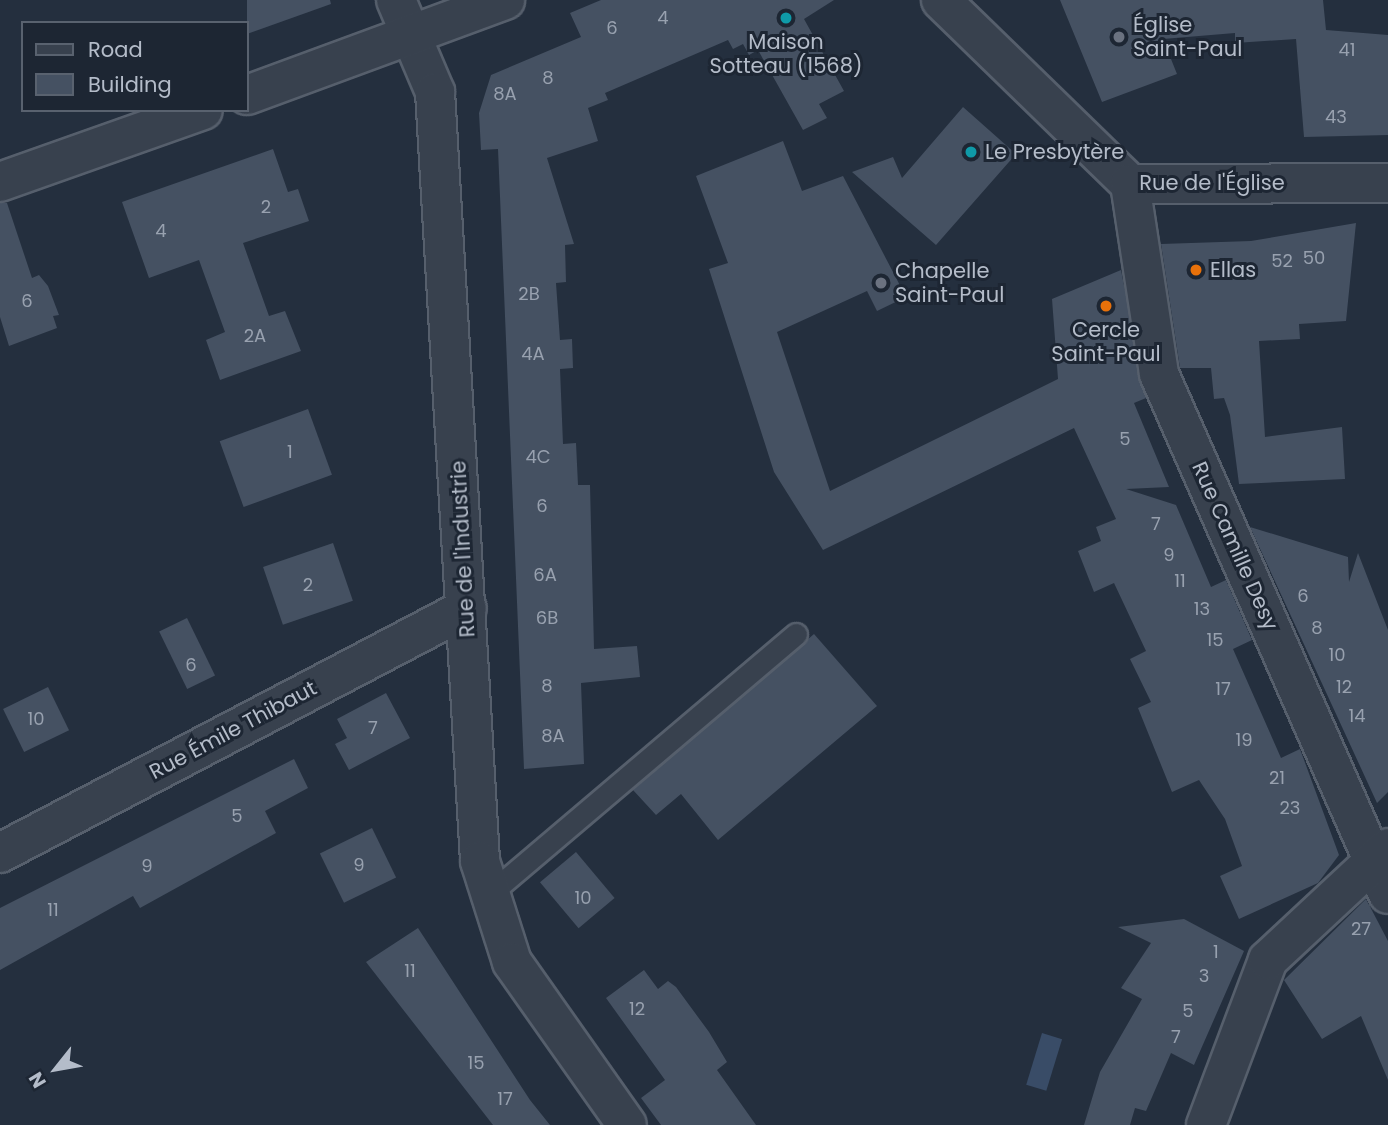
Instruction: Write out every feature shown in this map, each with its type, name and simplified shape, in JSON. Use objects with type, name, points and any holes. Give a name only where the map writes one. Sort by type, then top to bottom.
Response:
[{"type":"street","name":"Rue de l'Industrie","points":[[396,0],[435,92],[487,896],[512,962],[627,1125]]},
{"type":"street","points":[[248,95],[411,37],[505,0]]},
{"type":"street","name":"Rue de l'Église","points":[[941,0],[1130,184],[1388,183]]},
{"type":"street","points":[[0,182],[197,112]]},
{"type":"street","name":"Rue Camille Desy","points":[[1130,184],[1159,374],[1384,868]]},
{"type":"street","name":"Rue Émile Thibaut","points":[[0,853],[467,608]]},
{"type":"street","points":[[1206,1125],[1268,960],[1384,868]]},
{"type":"lane","points":[[487,896],[796,634]]},
{"type":"water","points":[[1042,1033],[1062,1039],[1046,1091],[1026,1085]]},
{"type":"building","points":[[247,0],[330,0],[331,4],[248,34]]},
{"type":"building","points":[[601,0],[834,0],[804,19],[844,91],[819,104],[827,118],[803,130],[758,50],[749,55],[743,44],[733,49],[728,40],[605,93],[608,100],[588,108],[598,141],[547,158],[574,244],[565,245],[566,282],[556,283],[560,340],[572,339],[573,368],[560,369],[563,444],[576,443],[578,485],[590,485],[594,649],[637,646],[640,677],[581,683],[584,764],[524,769],[498,149],[481,150],[479,113],[491,75],[581,37],[570,13]]},
{"type":"building","points":[[1060,0],[1323,0],[1326,30],[1388,35],[1388,135],[1304,137],[1296,39],[1235,43],[1235,33],[1163,39],[1177,74],[1102,102]]},
{"type":"building","points":[[963,107],[1016,154],[936,245],[852,172],[893,157],[902,178]]},
{"type":"building","points":[[783,141],[802,191],[843,176],[906,297],[877,311],[867,291],[777,332],[830,491],[1058,379],[1052,299],[1121,270],[1146,398],[1134,403],[1169,487],[1126,489],[1176,505],[1211,587],[1226,580],[1252,640],[1233,649],[1281,758],[1300,749],[1339,855],[1318,883],[1239,919],[1220,876],[1242,866],[1225,819],[1199,780],[1172,792],[1138,708],[1151,702],[1130,659],[1146,651],[1114,583],[1094,592],[1078,551],[1101,541],[1096,527],[1116,519],[1074,428],[823,550],[774,472],[709,269],[728,263],[696,176]]},
{"type":"building","points":[[273,149],[288,192],[298,189],[309,221],[243,243],[269,316],[285,311],[301,351],[220,380],[206,340],[225,332],[199,260],[149,278],[122,202]]},
{"type":"building","points":[[0,203],[7,203],[32,278],[39,275],[48,286],[59,315],[53,316],[57,328],[9,346],[0,317]]},
{"type":"building","points":[[1356,223],[1346,321],[1299,324],[1300,339],[1259,341],[1265,437],[1342,427],[1345,479],[1239,484],[1230,415],[1224,398],[1214,399],[1211,368],[1180,368],[1161,244],[1251,241]]},
{"type":"building","points":[[308,409],[332,475],[244,507],[220,441]]},
{"type":"building","points":[[1250,527],[1348,557],[1349,582],[1358,553],[1388,630],[1388,792],[1377,803]]},
{"type":"building","points":[[333,543],[353,601],[283,625],[263,567]]},
{"type":"building","points":[[187,618],[215,676],[187,689],[159,632]]},
{"type":"building","points":[[814,634],[877,706],[718,840],[681,794],[656,815],[633,790]]},
{"type":"building","points":[[48,687],[69,730],[24,752],[3,709]]},
{"type":"building","points":[[386,693],[410,738],[349,770],[335,744],[347,738],[337,719]]},
{"type":"building","points":[[294,759],[308,788],[265,811],[276,833],[140,908],[133,896],[0,970],[0,908]]},
{"type":"building","points":[[372,828],[396,877],[344,903],[320,853]]},
{"type":"building","points":[[576,852],[615,898],[579,928],[540,882]]},
{"type":"building","points":[[1366,899],[1388,941],[1388,1080],[1361,1016],[1322,1039],[1284,980]]},
{"type":"building","points":[[1184,919],[1244,951],[1194,1065],[1171,1053],[1146,1111],[1135,1108],[1130,1125],[1084,1125],[1100,1072],[1142,999],[1121,988],[1151,943],[1118,927]]},
{"type":"building","points":[[418,928],[530,1100],[550,1125],[493,1125],[366,962]]},
{"type":"building","points":[[644,970],[658,989],[668,981],[676,987],[709,1032],[727,1062],[717,1070],[756,1125],[661,1125],[641,1098],[665,1080],[606,998]]},
{"type":"place","name":"Maison Sotteau (1568)","points":[[786,18]]},
{"type":"place","name":"Église Saint-Paul","points":[[1119,37]]},
{"type":"place","name":"Le Presbytère","points":[[971,152]]},
{"type":"place","name":"Ellas","points":[[1196,270]]},
{"type":"place","name":"Chapelle Saint-Paul","points":[[881,283]]},
{"type":"place","name":"Cercle Saint-Paul","points":[[1106,306]]}]
